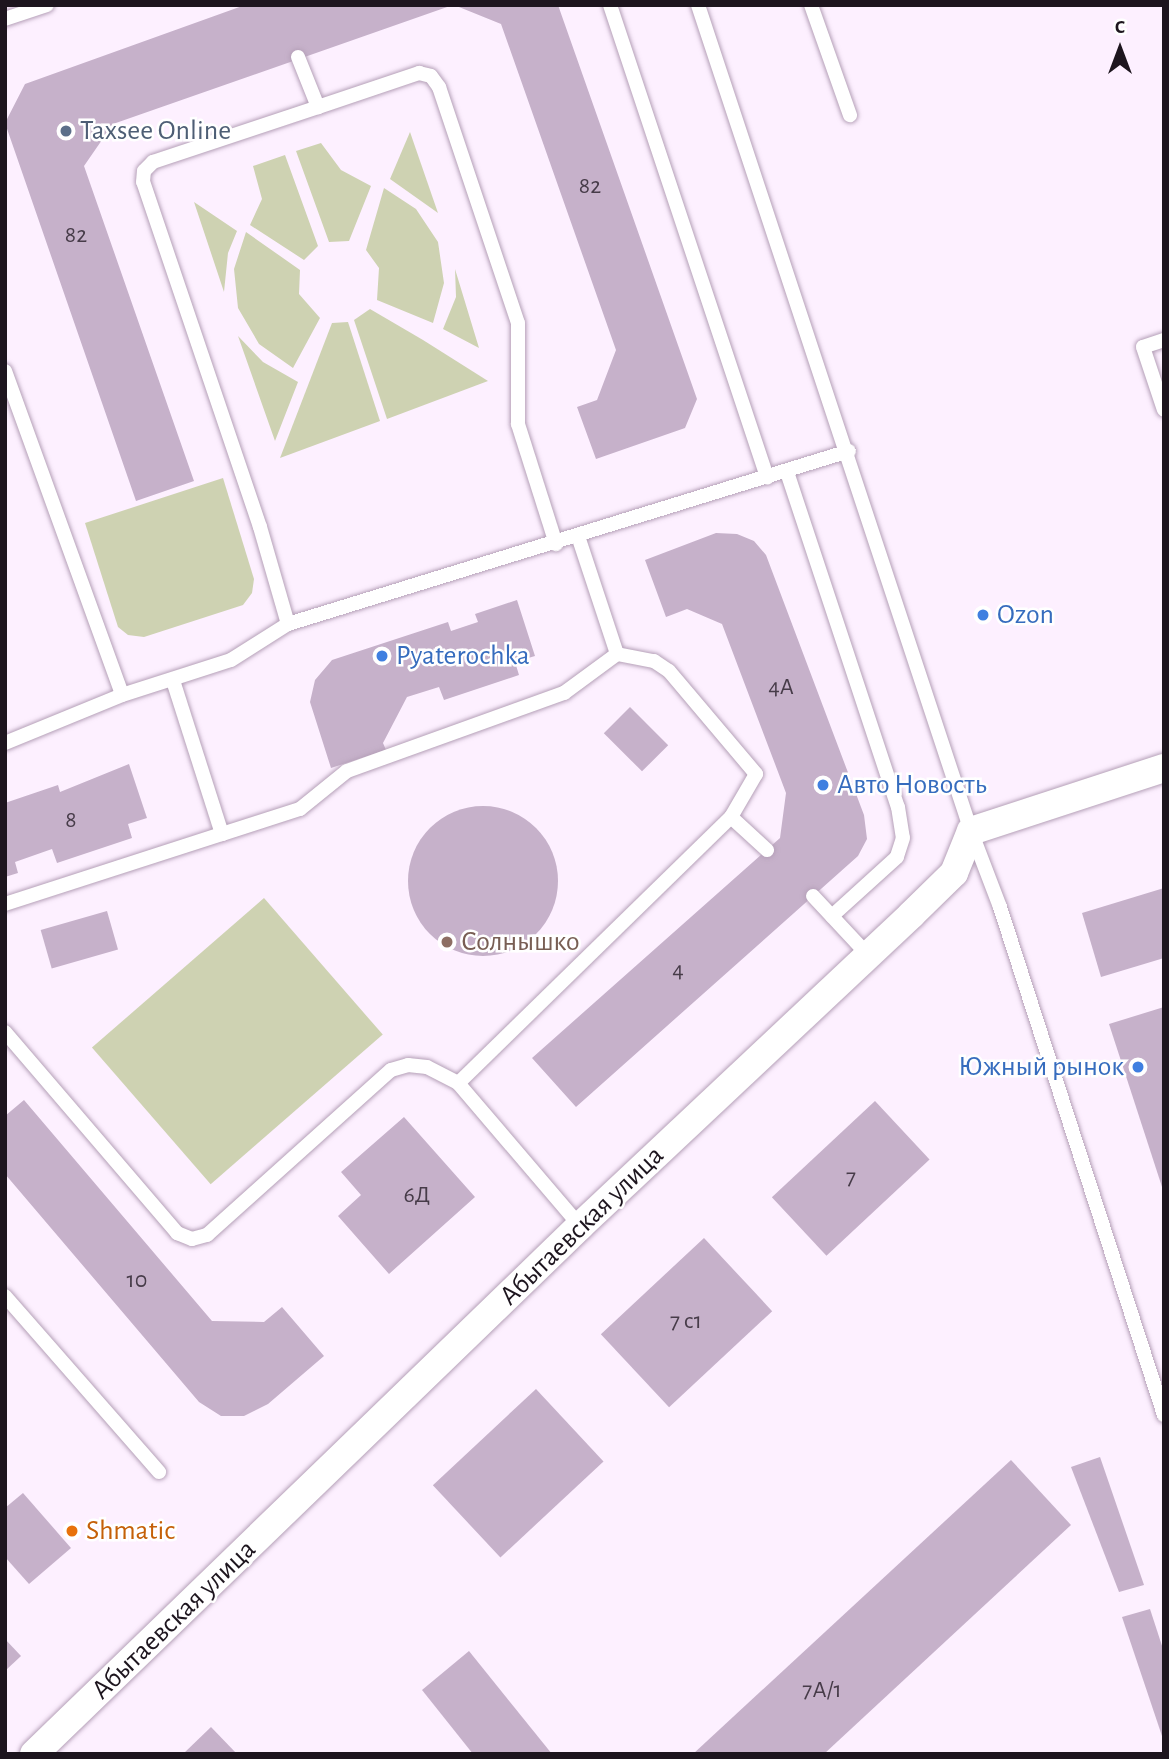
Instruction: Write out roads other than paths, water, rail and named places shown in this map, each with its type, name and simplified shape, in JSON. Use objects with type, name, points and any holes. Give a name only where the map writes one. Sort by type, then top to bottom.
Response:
[{"type":"street","points":[[971,831],[1164,768]]},
{"type":"street","name":"Абытаевская улица","points":[[34,1754],[580,1226],[954,873],[971,831]]},
{"type":"lane","points":[[5,19],[47,5]]},
{"type":"lane","points":[[610,5],[767,478]]},
{"type":"lane","points":[[698,5],[849,451],[971,831],[1000,907],[1164,1415]]},
{"type":"lane","points":[[811,5],[850,114]]},
{"type":"lane","points":[[298,57],[318,107]]},
{"type":"lane","points":[[288,624],[260,527],[143,182],[144,171],[153,162],[419,73],[431,76],[439,87],[517,323],[518,424],[556,544]]},
{"type":"lane","points":[[1164,340],[1143,346],[1164,410]]},
{"type":"lane","points":[[5,371],[122,695]]},
{"type":"lane","points":[[5,743],[122,695],[231,660],[288,624],[556,544],[849,451]]},
{"type":"lane","points":[[787,471],[898,807],[903,838],[897,857],[832,916]]},
{"type":"lane","points":[[578,536],[617,654]]},
{"type":"lane","points":[[5,904],[300,808],[347,771],[564,693],[617,654],[662,664],[756,774],[731,817],[458,1083]]},
{"type":"lane","points":[[173,680],[222,834]]},
{"type":"lane","points":[[731,817],[767,850]]},
{"type":"lane","points":[[813,896],[869,956]]},
{"type":"lane","points":[[5,1032],[10,1050],[177,1233],[192,1239],[207,1235],[391,1070],[408,1065],[427,1066],[458,1083],[580,1226]]},
{"type":"lane","points":[[5,1296],[159,1472]]},
{"type":"place","name":"Taxsee Online","points":[[66,131]]},
{"type":"place","name":"Ozon","points":[[983,615]]},
{"type":"place","name":"Pyaterochka","points":[[382,656]]},
{"type":"place","name":"Авто Новость","points":[[823,785]]},
{"type":"place","name":"Солнышко","points":[[447,942]]},
{"type":"place","name":"Южный рынок","points":[[1138,1067]]},
{"type":"place","name":"Shmatic","points":[[72,1531]]}]
